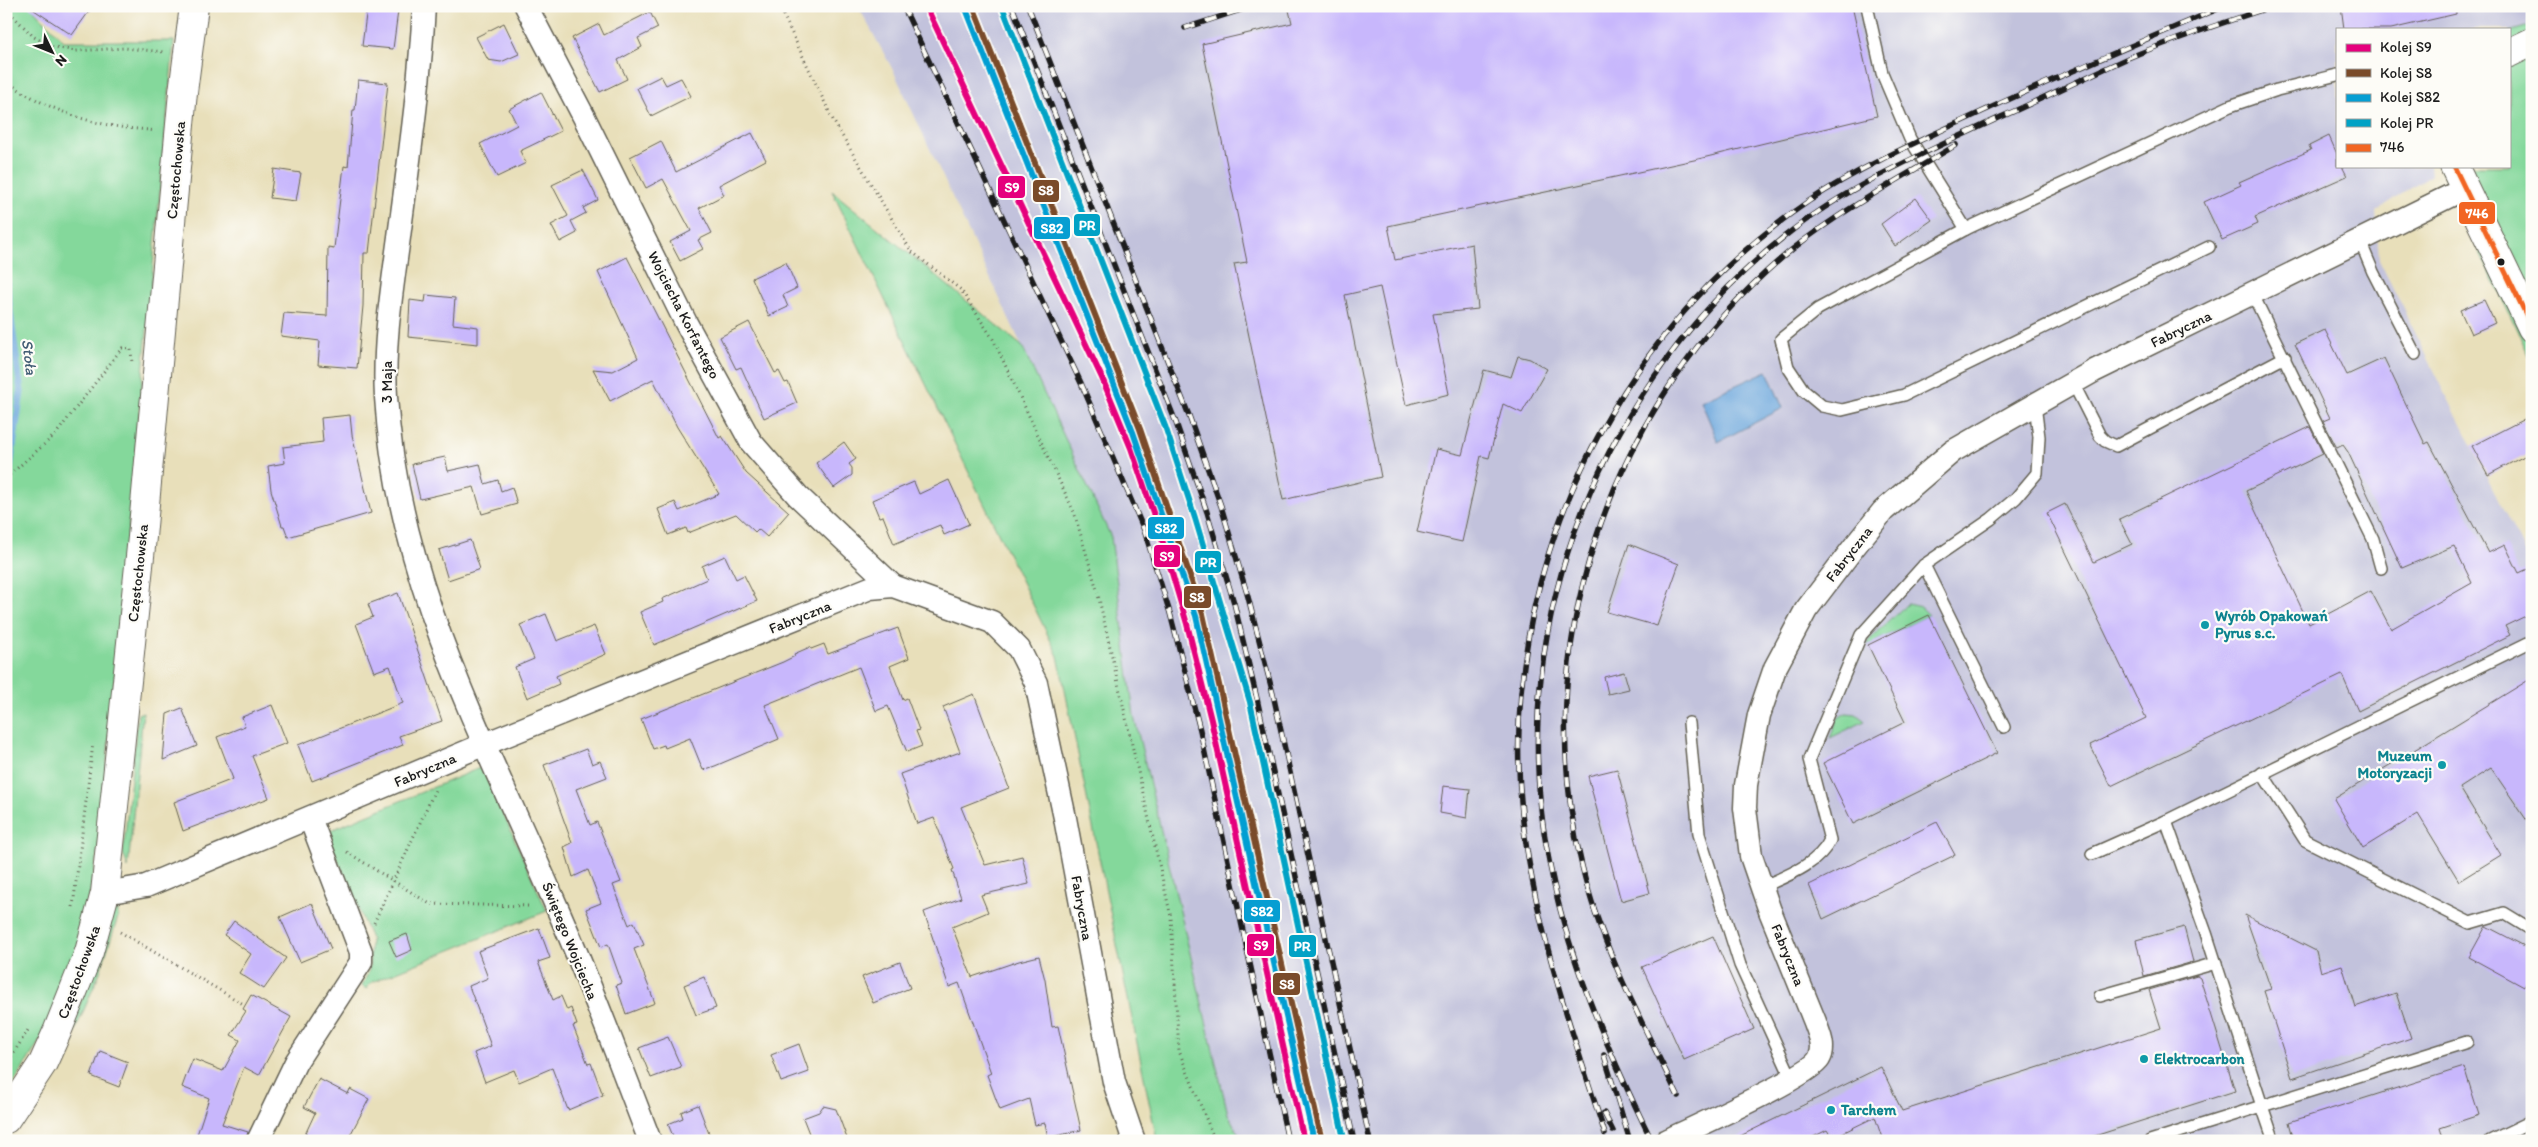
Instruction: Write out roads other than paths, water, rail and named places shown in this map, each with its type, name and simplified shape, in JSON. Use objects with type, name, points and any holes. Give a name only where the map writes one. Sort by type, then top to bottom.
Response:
[{"type":"street","name":"Częstochowska","points":[[6,1119],[43,1063],[89,952],[105,893],[194,6]]},
{"type":"street","name":"3 Maja","points":[[424,6],[420,76],[394,272],[388,339],[386,393],[390,450],[402,517],[419,580],[441,642],[484,744]]},
{"type":"street","name":"Wojciecha Korfantego","points":[[526,6],[584,117],[686,323],[751,442],[798,496],[893,586]]},
{"type":"street","points":[[2510,53],[2532,42]]},
{"type":"street","name":"Fabryczna","points":[[1666,1141],[1792,1080],[1819,1060],[1821,1040],[1762,887],[1752,856],[1745,808],[1749,760],[1759,714],[1775,668],[1806,610],[1883,511],[1953,451],[2073,383],[2360,240],[2459,178]]},
{"type":"street","points":[[2459,178],[2532,328]]},
{"type":"street","name":"Fabryczna","points":[[105,893],[146,886],[313,825],[484,744],[870,588],[893,586],[992,622],[1019,650],[1036,683],[1065,818],[1114,1082],[1132,1139]]},
{"type":"street","name":"Świętego Wojciecha","points":[[484,744],[557,906],[650,1141]]},
{"type":"street","points":[[258,1141],[296,1062],[358,970],[361,962],[361,952],[313,825]]},
{"type":"lane","points":[[1867,6],[1882,73],[1910,139],[1966,229]]},
{"type":"lane","points":[[2209,247],[1904,395],[1842,410],[1822,406],[1804,391],[1788,367],[1781,340],[1818,309],[1966,229],[2230,106],[2277,90],[2336,75]]},
{"type":"lane","points":[[2360,240],[2373,272],[2415,354]]},
{"type":"lane","points":[[2252,293],[2373,538],[2381,568]]},
{"type":"lane","points":[[2073,383],[2100,436],[2105,441],[2116,446],[2285,358]]},
{"type":"lane","points":[[1762,887],[1814,861],[1824,851],[1830,840],[1809,759],[1861,635],[1924,565],[1992,520],[2016,498],[2037,473],[2039,437],[2035,405]]},
{"type":"lane","points":[[1924,565],[2004,728]]},
{"type":"lane","points":[[2092,854],[2166,821],[2532,641]]},
{"type":"lane","points":[[1689,723],[1699,834],[1740,965],[1792,1080]]},
{"type":"lane","points":[[2262,773],[2305,840],[2470,923],[2504,913],[2532,930]]},
{"type":"lane","points":[[2166,821],[2216,963],[2274,1141]]},
{"type":"lane","points":[[2100,996],[2216,963]]},
{"type":"lane","points":[[2150,1141],[2467,1042]]},
{"type":"lane","points":[[2490,1141],[2532,1121]]},
{"type":"water","points":[[1767,371],[1783,408],[1718,442],[1701,401]]},
{"type":"waterway","name":"Stoła","points":[[6,283],[21,392],[6,494]]},
{"type":"railway","points":[[903,6],[1081,383],[1144,530],[1170,613],[1200,730],[1288,1141]]},
{"type":"railway","points":[[1012,6],[1175,420],[1207,512],[1234,603],[1257,699],[1354,1141]]},
{"type":"railway","points":[[1028,6],[1188,413],[1221,506],[1248,597],[1273,694],[1370,1141]]},
{"type":"railway","points":[[1185,28],[1253,6]]},
{"type":"railway","points":[[1605,1134],[1555,976],[1535,895],[1522,813],[1519,724],[1528,636],[1550,551],[1582,468],[1625,391],[1677,320],[1739,256],[1809,201],[1865,168],[1923,139],[2060,76],[2225,6]]},
{"type":"railway","points":[[1652,1141],[1603,1035],[1576,963],[1555,888],[1547,850],[1538,764],[1541,677],[1556,593],[1582,511],[1619,433],[1666,361],[1721,295],[1785,236],[1836,200],[1917,156],[2128,58],[2182,37],[2274,6]]},
{"type":"railway","points":[[1678,1096],[1624,984],[1600,926],[1582,866],[1568,785],[1566,703],[1575,622],[1594,543],[1624,468],[1663,396],[1711,330],[1767,271],[1811,235],[1858,203],[1956,145]]},
{"type":"railway","points":[[1604,1055],[1630,1141]]},
{"type":"railway","points":[[1604,1113],[1613,1131]]},
{"type":"rail line","name":"S9","points":[[926,6],[1102,378],[1131,448],[1161,536],[1187,624],[1211,720],[1304,1141]]},
{"type":"rail line","name":"S8","points":[[973,6],[1140,429],[1203,614],[1322,1141]]},
{"type":"rail line","name":"PR","points":[[1002,6],[1165,426],[1195,518],[1250,702],[1344,1139]]},
{"type":"rail line","name":"S82","points":[[966,9],[1133,432],[1196,616],[1314,1141]]},
{"type":"place","name":"Wyrób Opakowań Pyrus s.c.","points":[[2205,625]]},
{"type":"place","name":"Muzeum Motoryzacji","points":[[2442,765]]},
{"type":"place","name":"Elektrocarbon","points":[[2144,1059]]},
{"type":"place","name":"Tarchem","points":[[1831,1110]]}]
